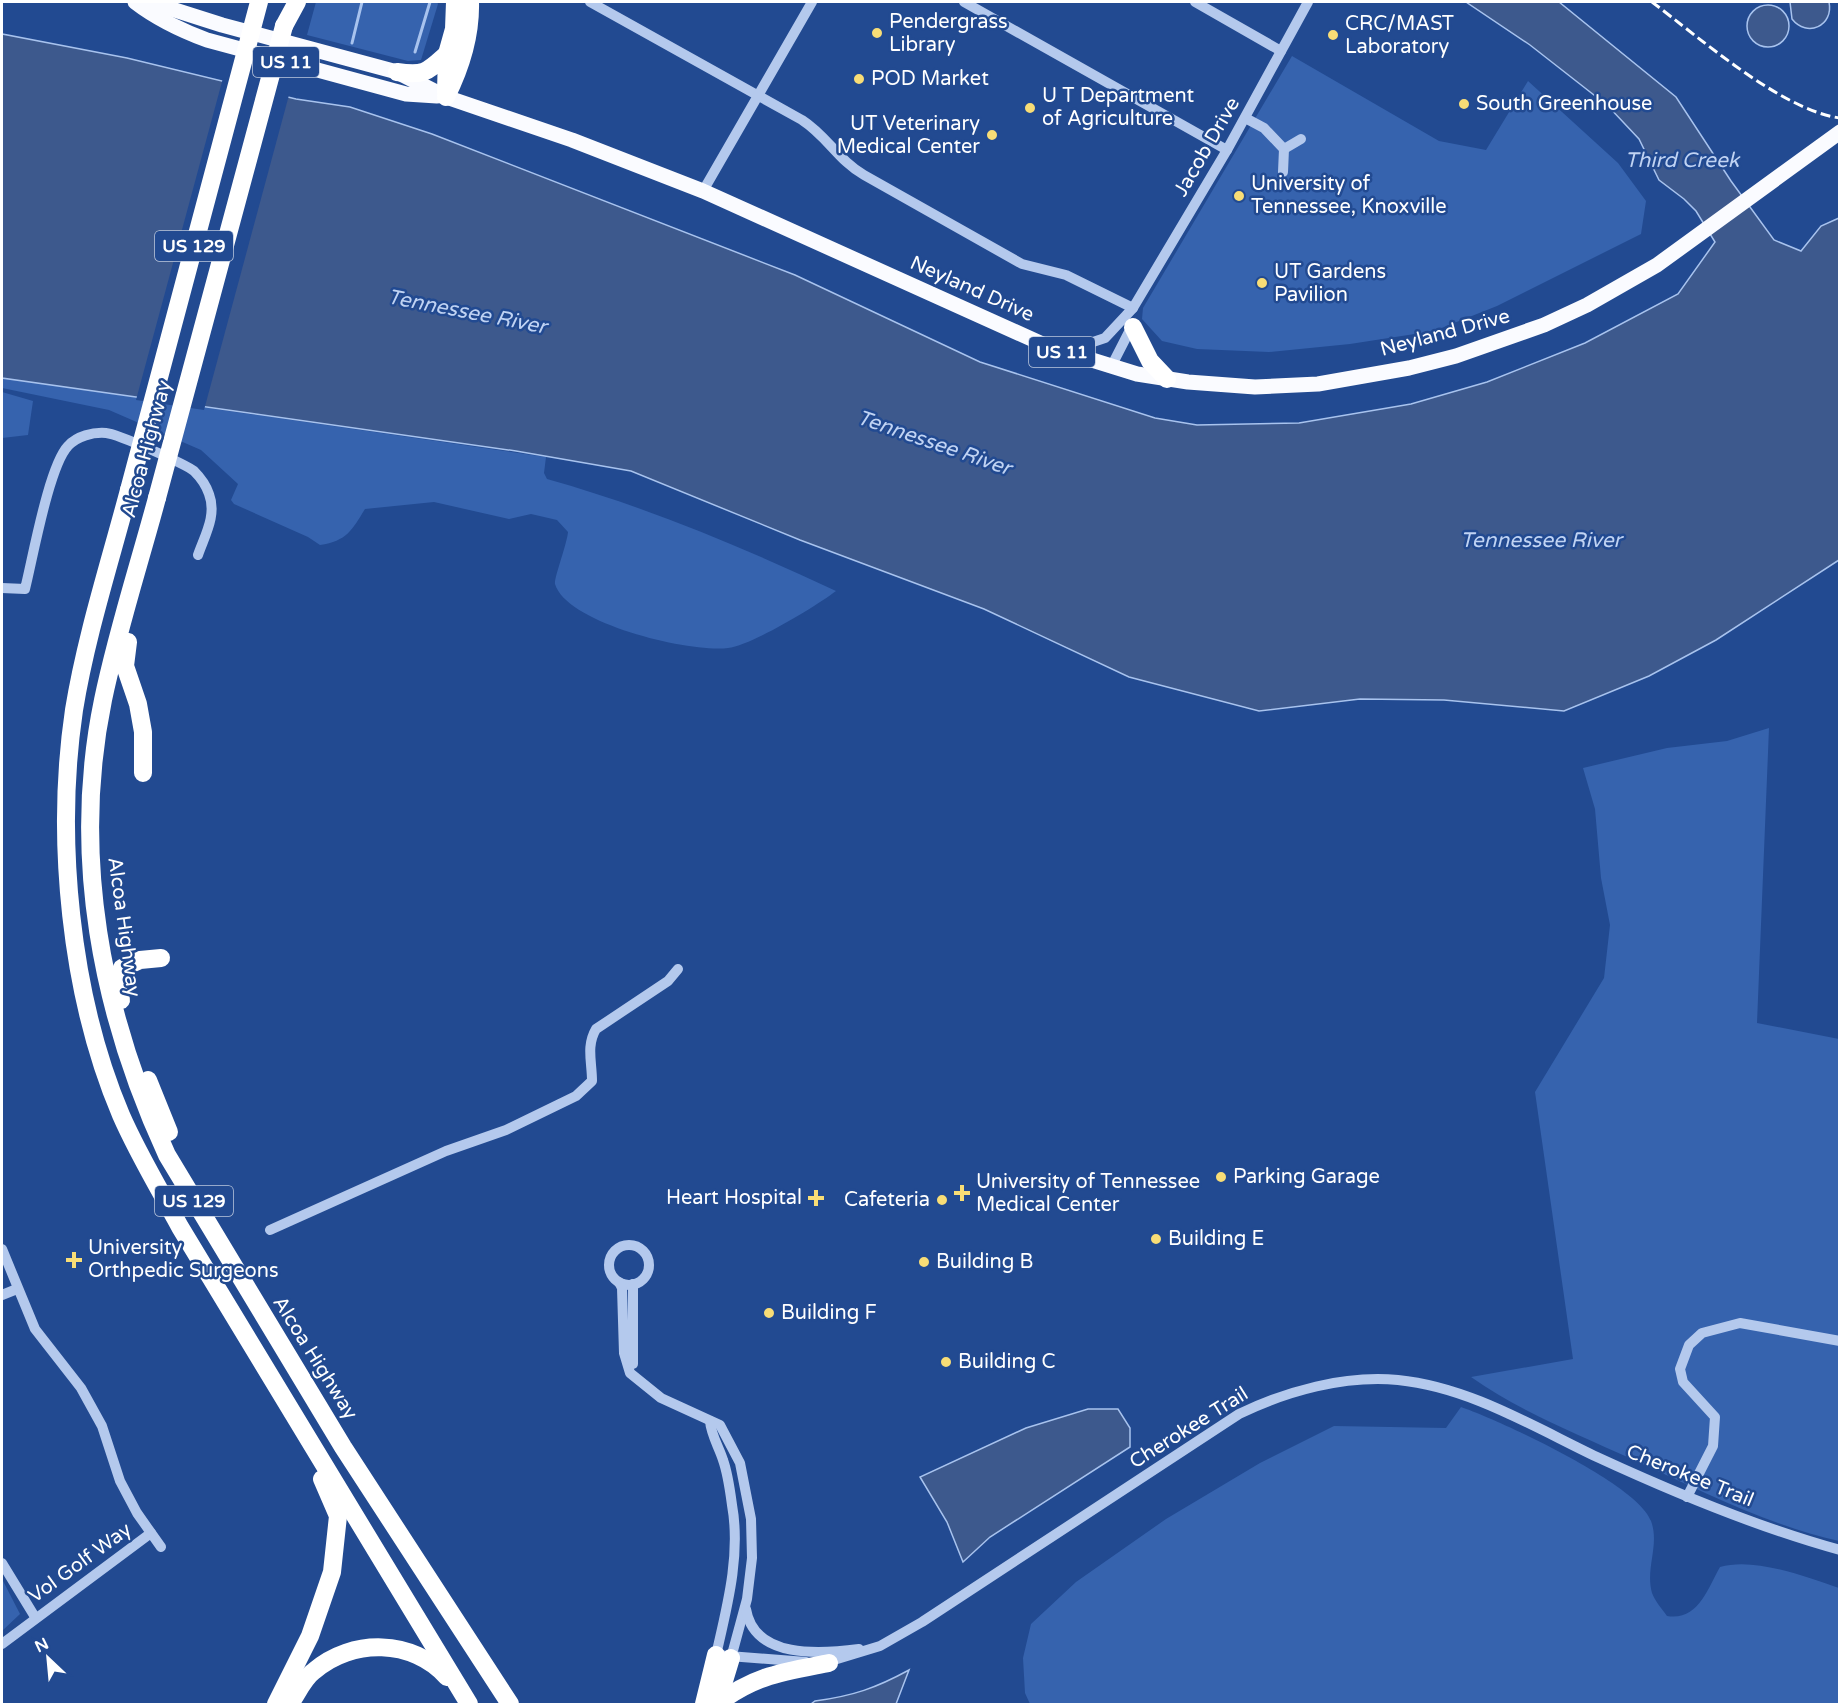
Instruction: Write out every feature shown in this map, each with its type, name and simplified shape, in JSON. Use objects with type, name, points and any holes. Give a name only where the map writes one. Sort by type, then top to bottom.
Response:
[{"type":"highway","name":"Alcoa Highway","points":[[260,2],[129,490],[75,708],[67,779],[66,876],[84,991],[100,1056],[120,1113],[140,1156],[467,1700]]},
{"type":"highway","name":"Alcoa Highway","points":[[289,2],[103,700],[92,783],[90,854],[93,898],[105,976],[128,1059],[167,1155],[343,1447],[510,1704]]},
{"type":"highway","points":[[284,26],[297,2]]},
{"type":"highway","points":[[446,97],[447,54],[454,29],[455,2]]},
{"type":"highway","points":[[446,97],[458,72],[463,53],[470,20],[470,2]]},
{"type":"highway","points":[[397,72],[415,75],[427,72],[447,54]]},
{"type":"highway","points":[[1133,327],[1150,361],[1167,379]]},
{"type":"highway","points":[[143,773],[143,732],[138,704],[125,666],[129,635],[152,549],[148,532]]},
{"type":"highway","points":[[161,958],[140,960],[122,968],[118,973],[120,995],[136,1054],[208,1225]]},
{"type":"highway","points":[[236,1317],[310,1452],[338,1516],[332,1572],[310,1636],[276,1704]]},
{"type":"highway","points":[[290,1704],[313,1671],[341,1654],[370,1647],[407,1650],[436,1665],[467,1700]]},
{"type":"highway","points":[[698,1704],[724,1656]]},
{"type":"highway","points":[[717,1704],[724,1656]]},
{"type":"highway","points":[[717,1704],[738,1688],[764,1676],[829,1663]]},
{"type":"highway","points":[[704,1704],[709,1682]]},
{"type":"main road","name":"Neyland Drive","points":[[135,2],[152,15],[180,30],[207,40],[406,94],[446,97]]},
{"type":"main road","name":"Neyland Drive","points":[[150,2],[222,25],[397,72],[446,97],[561,136],[703,191],[1047,346],[1111,367],[1167,379],[1255,387],[1318,384],[1409,368],[1456,356],[1544,326],[1658,265],[1839,132]]},
{"type":"street","points":[[590,2],[814,128],[840,159],[859,172],[1022,264],[1066,275],[1133,308],[1133,327],[1111,367]]},
{"type":"street","points":[[703,191],[812,2]]},
{"type":"street","points":[[964,2],[1227,150]]},
{"type":"street","points":[[1195,2],[1281,51]]},
{"type":"street","name":"Jacob Drive","points":[[1047,346],[1093,342],[1105,338],[1133,308],[1227,150],[1308,2]]},
{"type":"street","points":[[1249,120],[1264,128],[1284,149],[1283,172]]},
{"type":"street","points":[[1284,149],[1301,139]]},
{"type":"street","points":[[2,588],[24,589],[57,462],[70,444],[93,434],[107,433],[121,437],[192,470],[203,482],[213,510],[198,555]]},
{"type":"street","points":[[270,1230],[446,1151],[506,1130],[576,1096],[592,1081],[591,1038],[596,1029],[668,981],[678,969]]},
{"type":"street","points":[[619,1282],[633,1284],[644,1277],[648,1265],[644,1253],[634,1246],[621,1246],[611,1255],[609,1268],[622,1288],[626,1363],[630,1372],[661,1398],[720,1425],[735,1450],[751,1519],[752,1557],[745,1605],[724,1656]]},
{"type":"street","points":[[2,1249],[35,1329],[81,1388],[102,1426],[120,1481],[161,1547]]},
{"type":"street","points":[[633,1284],[631,1353],[640,1381]]},
{"type":"street","points":[[2,1295],[17,1288]]},
{"type":"street","points":[[1687,1497],[1713,1446],[1715,1417],[1683,1382],[1680,1369],[1689,1345],[1702,1333],[1740,1323],[1839,1341]]},
{"type":"street","name":"Cherokee Trail","points":[[724,1656],[829,1663],[880,1646],[941,1610],[1239,1414],[1267,1401],[1321,1386],[1397,1380],[1435,1387],[1495,1408],[1687,1497],[1839,1550]]},
{"type":"street","points":[[710,1421],[711,1431],[724,1463],[733,1509],[734,1532],[724,1656]]},
{"type":"street","name":"Vol Golf Way","points":[[2,1644],[35,1617],[151,1533]]},
{"type":"street","points":[[2,1563],[35,1617]]},
{"type":"street","points":[[745,1605],[754,1631],[776,1646],[835,1652],[880,1646]]},
{"type":"shaded area","points":[[316,2],[437,2],[438,4],[421,60],[408,61],[307,35]]},
{"type":"shaded area","points":[[1292,56],[1439,141],[1486,150],[1528,81],[1618,163],[1646,201],[1641,234],[1497,306],[1434,331],[1350,344],[1269,352],[1197,349],[1162,341],[1142,319],[1143,308]]},
{"type":"shaded area","points":[[2,378],[546,457],[544,473],[547,479],[658,515],[836,591],[783,624],[752,640],[728,648],[687,646],[632,633],[582,612],[564,598],[555,584],[568,532],[557,520],[531,514],[509,519],[434,502],[365,509],[343,537],[337,541],[320,545],[308,537],[234,504],[231,500],[238,484],[201,450],[109,410],[2,388]]},
{"type":"shaded area","points":[[2,392],[33,401],[28,435],[2,438]]},
{"type":"shaded area","points":[[1769,728],[1757,1023],[1839,1039],[1839,1541],[1786,1526],[1708,1494],[1550,1422],[1490,1390],[1471,1377],[1573,1359],[1535,1092],[1604,978],[1610,925],[1601,878],[1595,809],[1583,768],[1667,748],[1727,741]]},
{"type":"shaded area","points":[[1461,1407],[1505,1425],[1565,1455],[1621,1489],[1641,1506],[1651,1521],[1653,1530],[1650,1575],[1652,1593],[1667,1616],[1687,1614],[1694,1609],[1706,1594],[1720,1567],[1764,1566],[1839,1588],[1839,1704],[1030,1704],[1025,1693],[1023,1658],[1031,1624],[1076,1582],[1166,1519],[1260,1463],[1334,1426],[1446,1428]]},
{"type":"shaded area","points":[[2,1579],[20,1614],[2,1631]]},
{"type":"water","name":"Tennessee River","points":[[1466,2],[1559,2],[1676,97],[1731,181],[1774,240],[1801,251],[1821,226],[1839,218],[1839,560],[1716,640],[1649,676],[1564,711],[1444,700],[1360,699],[1259,711],[1129,677],[984,609],[800,540],[631,471],[516,451],[2,378],[2,34],[127,58],[296,99],[350,107],[432,134],[795,275],[980,362],[1155,418],[1197,425],[1299,423],[1411,404],[1487,382],[1585,343],[1678,294],[1715,242],[1696,211],[1659,180],[1639,139],[1608,106],[1530,45]]},
{"type":"water","points":[[1790,2],[1829,2],[1827,17],[1818,27],[1805,28],[1792,19]]},
{"type":"water","points":[[1768,5],[1783,11],[1789,26],[1783,41],[1768,47],[1753,41],[1747,26],[1753,11]]},
{"type":"water","points":[[1088,1409],[1118,1409],[1130,1428],[1130,1447],[990,1537],[963,1562],[947,1522],[920,1477],[1026,1428]]},
{"type":"water","points":[[909,1670],[896,1704],[811,1704],[815,1701],[864,1690]]},
{"type":"pier","points":[[223,78],[289,95],[204,410],[136,400]]},
{"type":"waterway","points":[[352,43],[362,2]]},
{"type":"waterway","points":[[415,52],[430,2]]},
{"type":"railway","points":[[1652,2],[1767,87],[1792,102],[1840,118]]},
{"type":"place","name":"Pendergrass Library","points":[[877,33]]},
{"type":"place","name":"CRC/MAST Laboratory","points":[[1333,35]]},
{"type":"place","name":"POD Market","points":[[859,79]]},
{"type":"place","name":"South Greenhouse","points":[[1464,104]]},
{"type":"place","name":"U T Department of Agriculture","points":[[1030,108]]},
{"type":"place","name":"UT Veterinary Medical Center","points":[[992,135]]},
{"type":"place","name":"University of Tennessee, Knoxville","points":[[1239,196]]},
{"type":"place","name":"UT Gardens Pavilion","points":[[1262,283]]},
{"type":"place","name":"Parking Garage","points":[[1221,1177]]},
{"type":"place","name":"University of Tennessee Medical Center","points":[[962,1193]]},
{"type":"place","name":"Heart Hospital","points":[[816,1198]]},
{"type":"place","name":"Cafeteria","points":[[942,1200]]},
{"type":"place","name":"Building E","points":[[1156,1239]]},
{"type":"place","name":"University Orthpedic Surgeons","points":[[74,1260]]},
{"type":"place","name":"Building B","points":[[924,1262]]},
{"type":"place","name":"Building F","points":[[769,1313]]},
{"type":"place","name":"Building C","points":[[946,1362]]},
{"type":"water label","name":"Third Creek","points":[[1682,160]]}]
